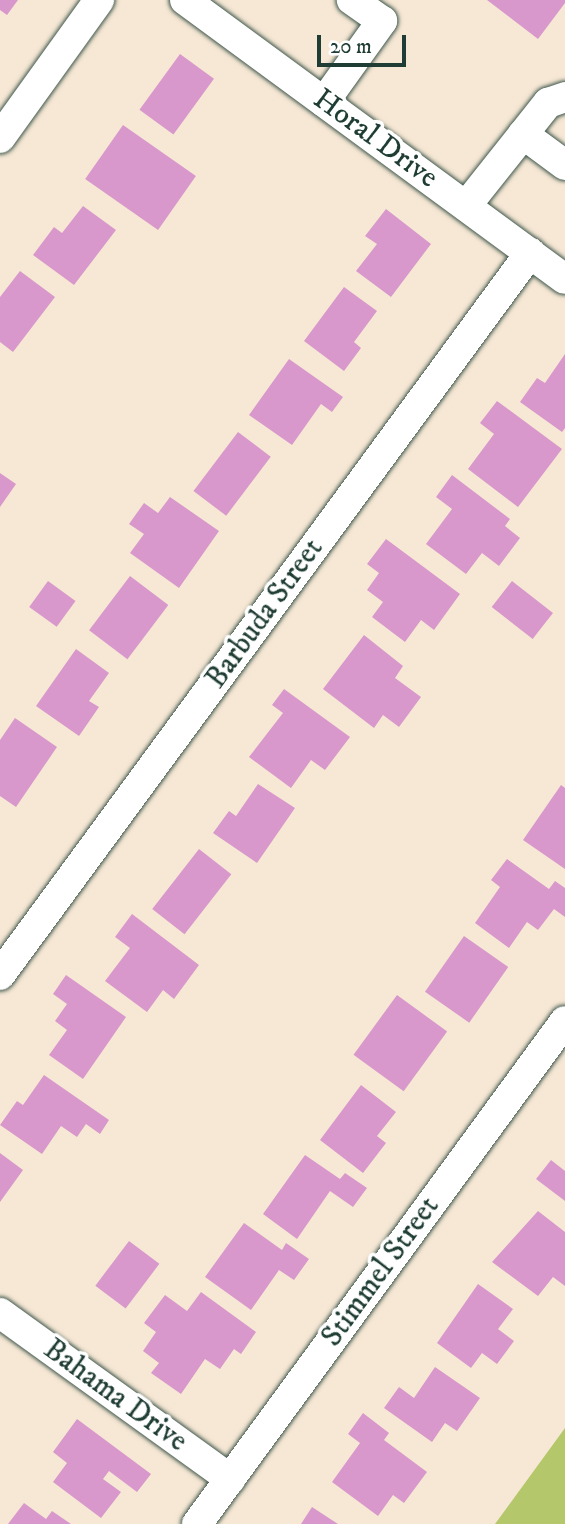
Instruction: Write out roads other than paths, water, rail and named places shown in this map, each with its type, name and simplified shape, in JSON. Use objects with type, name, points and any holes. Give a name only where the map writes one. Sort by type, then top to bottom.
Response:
[{"type":"street","points":[[0,138],[99,0]]},
{"type":"street","name":"Horal Drive","points":[[185,0],[565,279]]},
{"type":"street","points":[[324,102],[389,10],[352,0]]},
{"type":"street","points":[[466,206],[548,103],[565,97]]},
{"type":"street","points":[[523,134],[565,165]]},
{"type":"street","name":"Barbuda Street","points":[[0,975],[530,253]]},
{"type":"street","name":"Stimmel Street","points":[[197,1524],[565,1021]]},
{"type":"street","name":"Bahama Drive","points":[[0,1313],[230,1479]]}]
